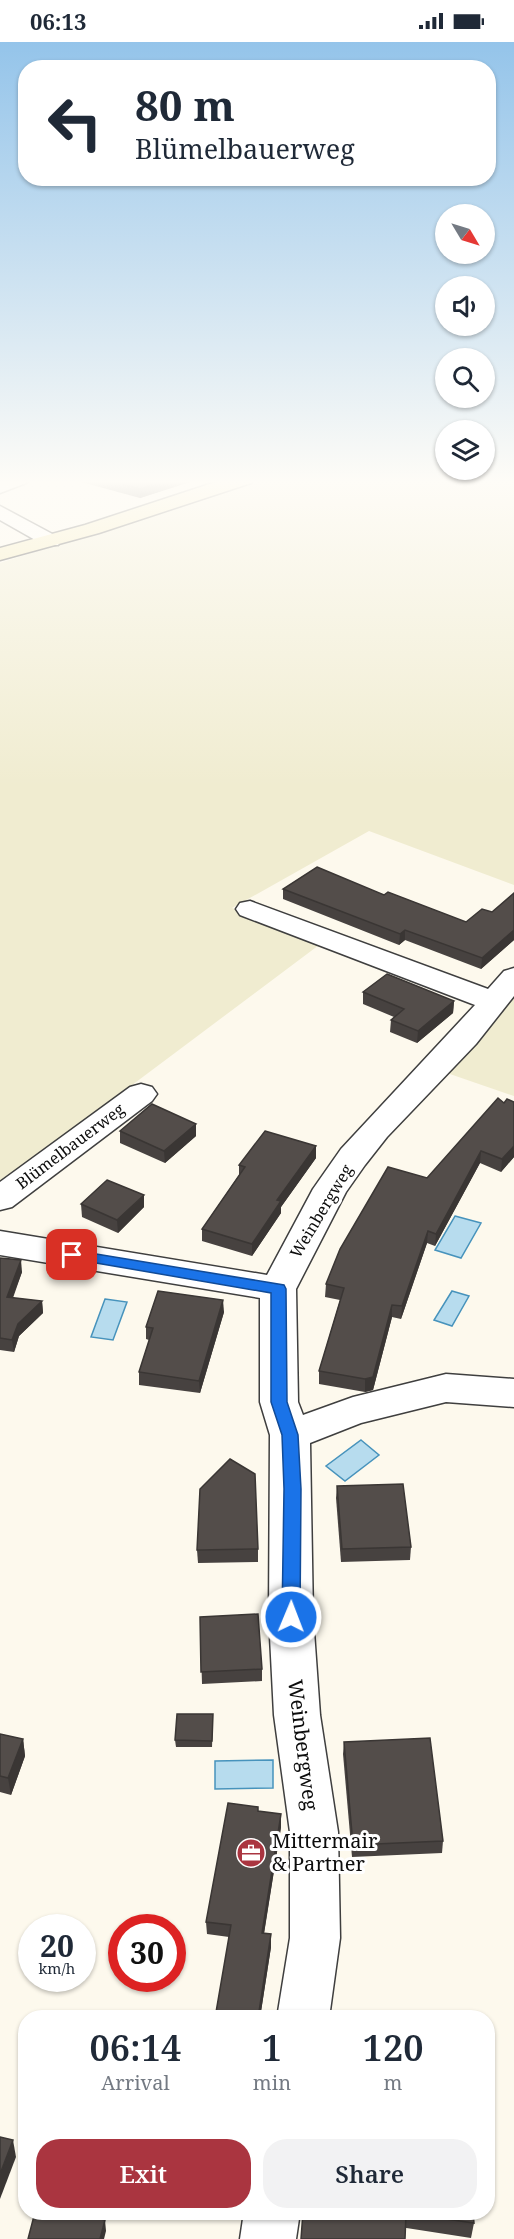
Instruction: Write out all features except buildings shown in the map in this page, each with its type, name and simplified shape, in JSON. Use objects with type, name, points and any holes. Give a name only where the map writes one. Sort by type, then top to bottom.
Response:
[{"type":"street","name":"Weinbergweg","points":[[250,909],[504,989],[465,1037],[375,1130],[354,1157],[330,1190],[278,1289],[279,1402],[290,1435],[292,1638],[297,1715],[309,1780],[314,1832],[315,1938],[304,2010]]},
{"type":"street","name":"Blümelbauerweg","points":[[0,1199],[141,1094]]},
{"type":"street","points":[[0,1243],[278,1289]]},
{"type":"street","points":[[290,1435],[353,1411],[446,1388],[514,1393]]},
{"type":"street","points":[[268,2239],[271,2220]]},
{"type":"shaded area","points":[[0,582],[514,582],[514,885],[369,831],[232,908],[319,945],[0,1184]]},
{"type":"shaded area","points":[[514,998],[514,1096],[447,1073]]},
{"type":"water","points":[[455,1216],[481,1223],[461,1258],[435,1250]]},
{"type":"water","points":[[452,1291],[469,1296],[452,1326],[434,1320]]},
{"type":"water","points":[[105,1299],[127,1302],[113,1340],[91,1337]]},
{"type":"water","points":[[361,1440],[379,1455],[345,1481],[326,1466]]},
{"type":"water","points":[[273,1760],[273,1788],[215,1789],[215,1761]]},
{"type":"place","name":"Mittermair & Partner","points":[[251,1853]]},
{"type":"route","points":[[72,1255],[278,1289],[276,1314],[279,1402],[290,1435],[291,1617]]}]
